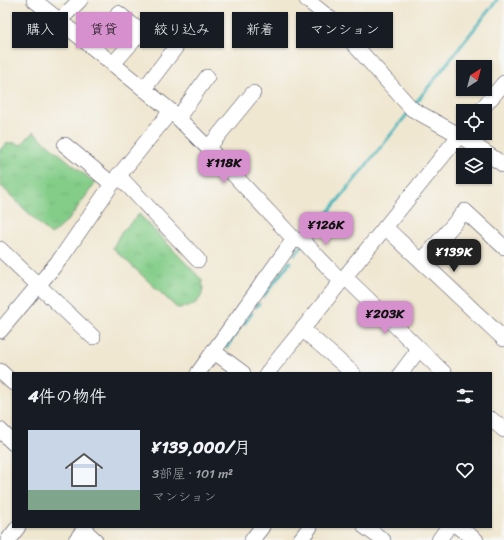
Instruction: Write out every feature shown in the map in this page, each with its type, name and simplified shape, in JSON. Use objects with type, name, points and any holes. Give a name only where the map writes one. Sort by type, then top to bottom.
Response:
[{"type":"street","points":[[34,0],[50,12]]},
{"type":"street","points":[[68,12],[80,0]]},
{"type":"street","points":[[314,2],[412,109],[456,131]]},
{"type":"street","points":[[132,25],[141,32],[132,43]]},
{"type":"street","points":[[68,27],[175,115],[294,238],[304,242],[443,372]]},
{"type":"street","points":[[114,64],[128,48]]},
{"type":"street","points":[[144,89],[175,48]]},
{"type":"street","points":[[0,331],[61,258],[115,179],[175,115],[207,77]]},
{"type":"street","points":[[486,104],[504,83]]},
{"type":"street","points":[[208,148],[253,93]]},
{"type":"street","points":[[268,372],[456,139]]},
{"type":"street","points":[[470,140],[504,165]]},
{"type":"street","points":[[65,145],[115,179],[198,260]]},
{"type":"street","points":[[422,261],[465,211],[504,247]]},
{"type":"street","points":[[385,227],[504,339]]},
{"type":"street","points":[[199,372],[294,238]]},
{"type":"street","points":[[0,249],[93,337]]},
{"type":"street","points":[[302,329],[352,372]]},
{"type":"street","points":[[402,372],[419,349]]},
{"type":"street","points":[[213,351],[242,372]]},
{"type":"street","points":[[0,371],[12,382]]},
{"type":"street","points":[[492,419],[504,430]]},
{"type":"street","points":[[0,430],[12,442]]},
{"type":"street","points":[[8,540],[17,528]]},
{"type":"street","points":[[252,540],[261,528]]},
{"type":"street","points":[[367,528],[383,540]]},
{"type":"street","points":[[439,540],[447,528]]},
{"type":"street","points":[[459,528],[476,540]]},
{"type":"street","points":[[82,532],[95,540]]},
{"type":"green space","points":[[33,132],[95,183],[70,218],[51,235],[0,185],[0,150],[9,143],[21,145]]},
{"type":"green space","points":[[139,214],[202,280],[203,287],[201,297],[194,304],[177,308],[113,248],[120,234]]},
{"type":"waterway","points":[[415,104],[497,0]]},
{"type":"waterway","points":[[307,239],[409,112]]},
{"type":"waterway","points":[[295,255],[302,246]]},
{"type":"waterway","points":[[263,297],[290,262]]},
{"type":"waterway","points":[[256,307],[259,304]]},
{"type":"waterway","points":[[244,324],[252,313]]},
{"type":"waterway","points":[[227,347],[238,331]]}]
